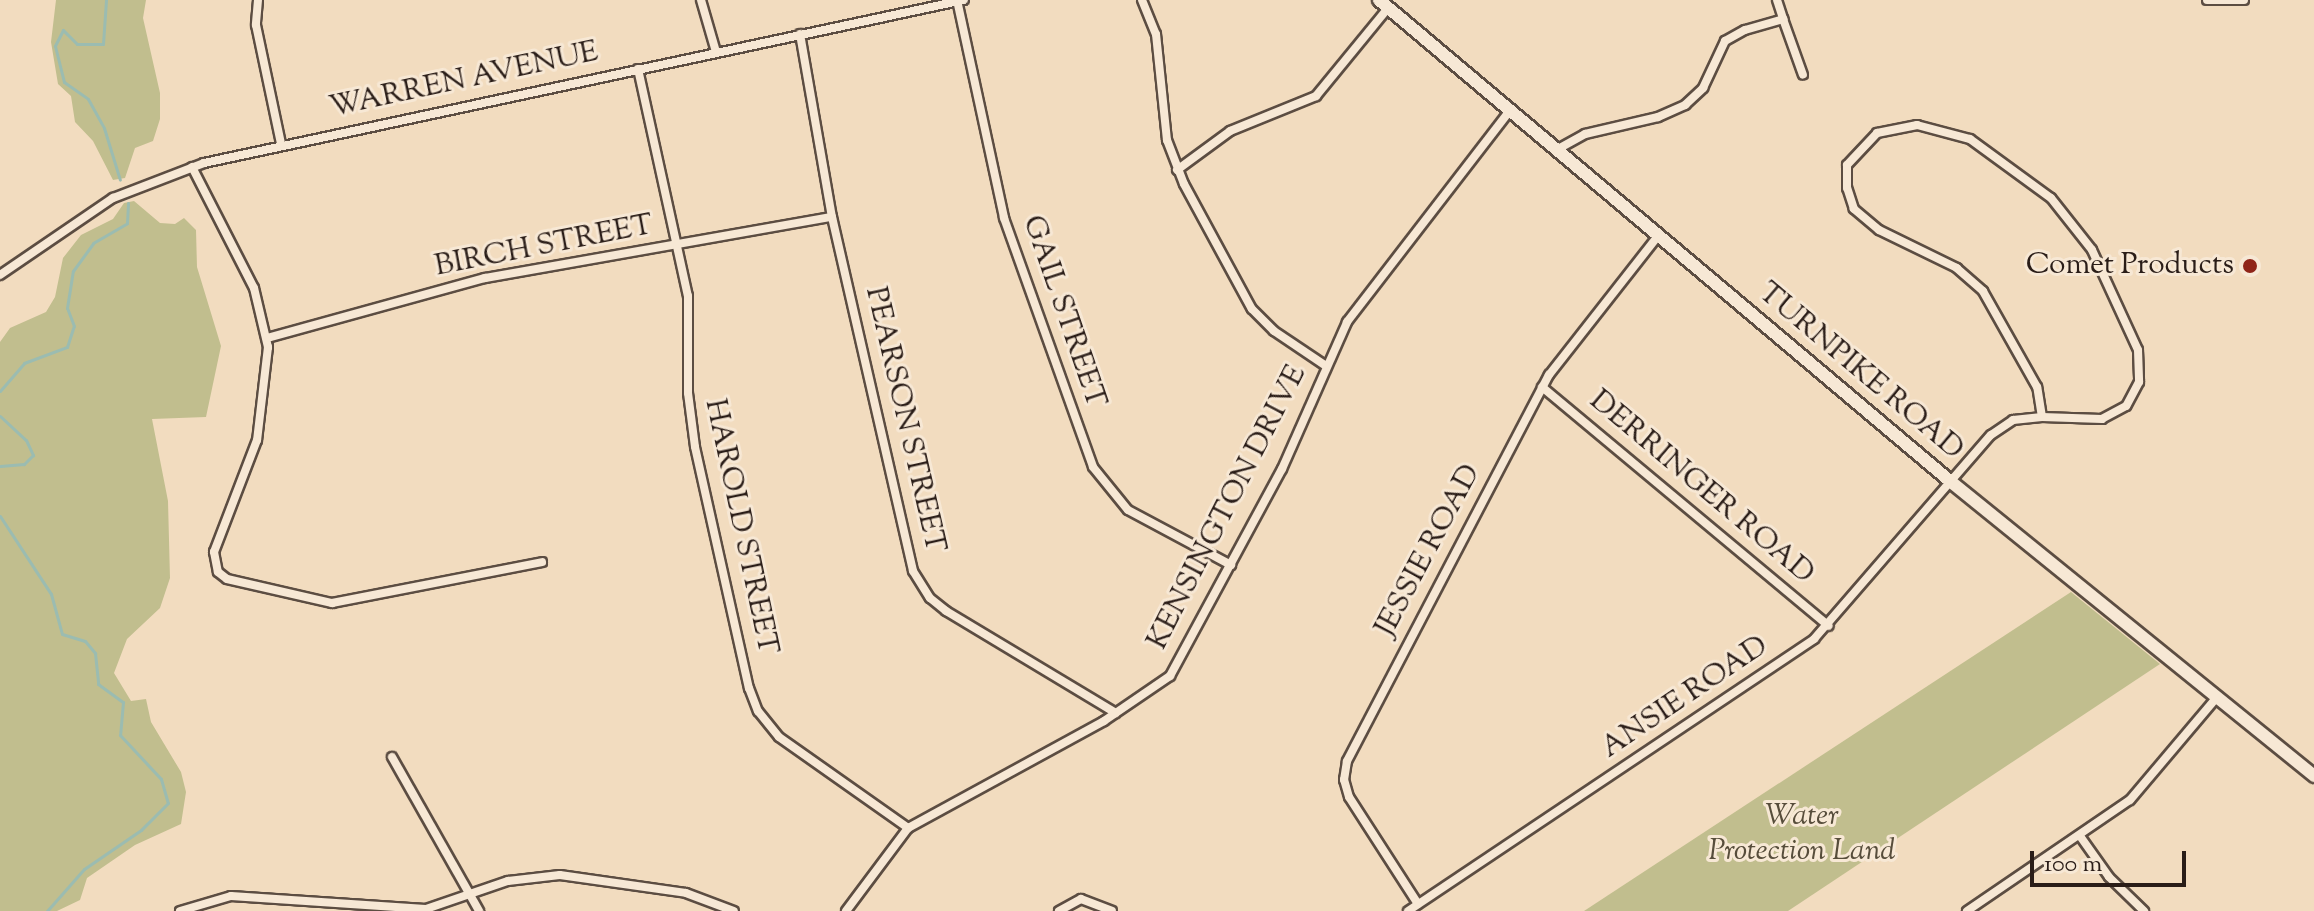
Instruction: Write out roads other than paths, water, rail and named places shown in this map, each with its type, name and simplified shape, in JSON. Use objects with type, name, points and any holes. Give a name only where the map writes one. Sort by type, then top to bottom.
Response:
[{"type":"main road","name":"TURNPIKE ROAD","points":[[1383,4],[1950,481],[2314,776]]},
{"type":"street","points":[[258,0],[256,25],[281,144]]},
{"type":"street","points":[[701,0],[716,52]]},
{"type":"street","points":[[1142,0],[1156,34],[1166,132],[1177,170],[1252,309],[1326,366]]},
{"type":"street","points":[[1777,0],[1803,75]]},
{"type":"street","points":[[2207,0],[2244,0]]},
{"type":"street","name":"WARREN AVENUE","points":[[0,275],[101,205],[192,167],[281,144],[959,1]]},
{"type":"street","name":"GAIL STREET","points":[[959,1],[1004,218],[1093,467],[1108,491],[1136,516],[1231,565]]},
{"type":"street","points":[[1177,170],[1230,131],[1316,96],[1383,4]]},
{"type":"street","points":[[1558,149],[1585,134],[1676,111],[1701,91],[1727,39],[1783,19]]},
{"type":"street","name":"PEARSON STREET","points":[[800,34],[832,217],[909,557],[920,584],[946,611],[1116,713]]},
{"type":"street","name":"HAROLD STREET","points":[[638,69],[691,316],[688,393],[694,439],[749,688],[758,711],[779,737],[908,828]]},
{"type":"street","name":"KENSINGTON DRIVE","points":[[846,911],[908,828],[1158,688],[1175,669],[1282,469],[1326,366],[1370,289],[1511,109]]},
{"type":"street","name":"ANSIE ROAD","points":[[1408,911],[1829,626],[1950,481],[2002,426],[2042,417],[2102,419],[2126,406],[2139,382],[2138,350],[2092,250],[2051,198],[1970,139],[1917,125],[1877,133],[1847,165],[1854,209],[1879,230],[1957,268],[1983,291],[2037,387],[2042,417]]},
{"type":"street","points":[[192,167],[246,268],[267,338],[254,450],[214,552],[218,572],[227,579],[315,602],[377,597],[542,562]]},
{"type":"street","name":"BIRCH STREET","points":[[267,338],[485,278],[832,217]]},
{"type":"street","name":"JESSIE ROAD","points":[[1418,904],[1349,797],[1345,769],[1542,387],[1566,348],[1658,236]]},
{"type":"street","name":"DERRINGER ROAD","points":[[1542,387],[1829,626]]},
{"type":"street","points":[[1967,911],[2080,836],[2140,789],[2217,697]]},
{"type":"street","points":[[392,757],[479,911]]},
{"type":"street","points":[[2080,836],[2109,877],[2144,911]]},
{"type":"street","points":[[180,911],[231,896],[401,910],[438,907],[527,877],[569,875],[686,893],[734,911]]},
{"type":"street","points":[[1059,911],[1081,899],[1112,911]]},
{"type":"waterway","points":[[106,0],[103,44],[77,44],[63,30],[55,46],[64,82],[88,99],[104,128],[120,180]]},
{"type":"waterway","points":[[0,391],[24,363],[67,347],[74,326],[67,308],[73,271],[93,243],[127,223],[128,203]]},
{"type":"waterway","points":[[0,416],[26,440],[33,455],[24,464],[0,466]]},
{"type":"waterway","points":[[0,516],[51,594],[62,634],[85,641],[95,653],[98,684],[123,702],[120,735],[161,779],[168,803],[141,830],[84,869],[47,911]]},
{"type":"place","name":"Comet Products","points":[[2250,266]]},
{"type":"park label","name":"Water Protection Land","points":[[1802,834]]}]
